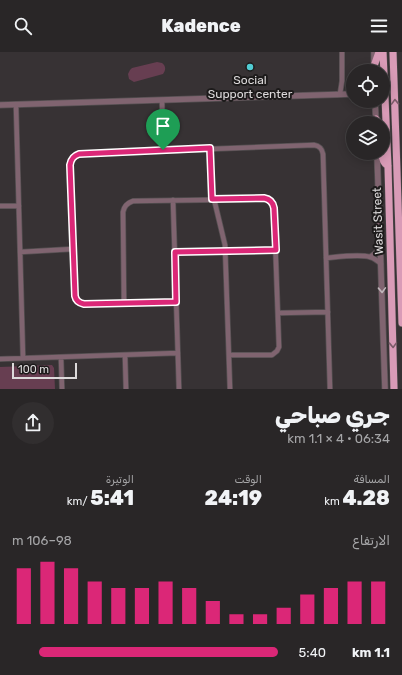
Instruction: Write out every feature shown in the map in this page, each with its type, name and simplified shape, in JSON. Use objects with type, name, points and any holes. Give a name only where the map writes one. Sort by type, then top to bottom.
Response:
[{"type":"highway","points":[[375,64],[379,52]]},
{"type":"highway","name":"Wasit Street","points":[[383,52],[388,166],[394,389]]},
{"type":"highway","name":"Wasit Street","points":[[393,52],[402,323]]},
{"type":"highway","points":[[383,160],[384,164],[388,166]]},
{"type":"highway","points":[[396,163],[401,170],[402,195]]},
{"type":"street","points":[[340,94],[342,81],[342,52]]},
{"type":"street","points":[[374,52],[374,64]]},
{"type":"street","points":[[0,105],[346,94]]},
{"type":"street","points":[[162,100],[163,150]]},
{"type":"street","points":[[16,105],[23,358]]},
{"type":"street","points":[[176,302],[82,304],[77,301],[75,296],[70,165],[74,156],[79,154],[210,148],[314,145],[320,147],[323,151],[330,389]]},
{"type":"street","points":[[210,148],[213,199],[224,239],[225,251],[230,389]]},
{"type":"street","points":[[377,160],[385,389]]},
{"type":"street","points":[[124,303],[123,212],[125,206],[130,202],[264,198],[270,200],[274,208],[279,347],[276,353],[272,354],[228,355]]},
{"type":"street","points":[[173,200],[179,389]]},
{"type":"street","points":[[0,206],[19,206]]},
{"type":"street","points":[[370,257],[380,248]]},
{"type":"street","points":[[20,252],[73,249]]},
{"type":"street","points":[[175,252],[276,250]]},
{"type":"street","points":[[326,258],[356,256],[370,257],[377,260],[381,264]]},
{"type":"street","points":[[278,313],[328,312]]},
{"type":"street","points":[[0,359],[178,353]]},
{"type":"street","points":[[125,355],[126,389]]},
{"type":"street","points":[[61,357],[62,389]]},
{"type":"shaded area","points":[[157,62],[162,63],[165,67],[163,74],[134,82],[129,79],[128,74],[132,68]]},
{"type":"shaded area","points":[[52,365],[54,368],[55,389],[0,389],[0,367]]},
{"type":"place","name":"Social Support center","points":[[250,67]]},
{"type":"route","points":[[210,148],[212,199],[264,198],[270,200],[274,205],[276,250],[175,252],[176,302],[79,303],[75,296],[70,162],[74,156],[79,154],[163,150],[210,148]]}]
